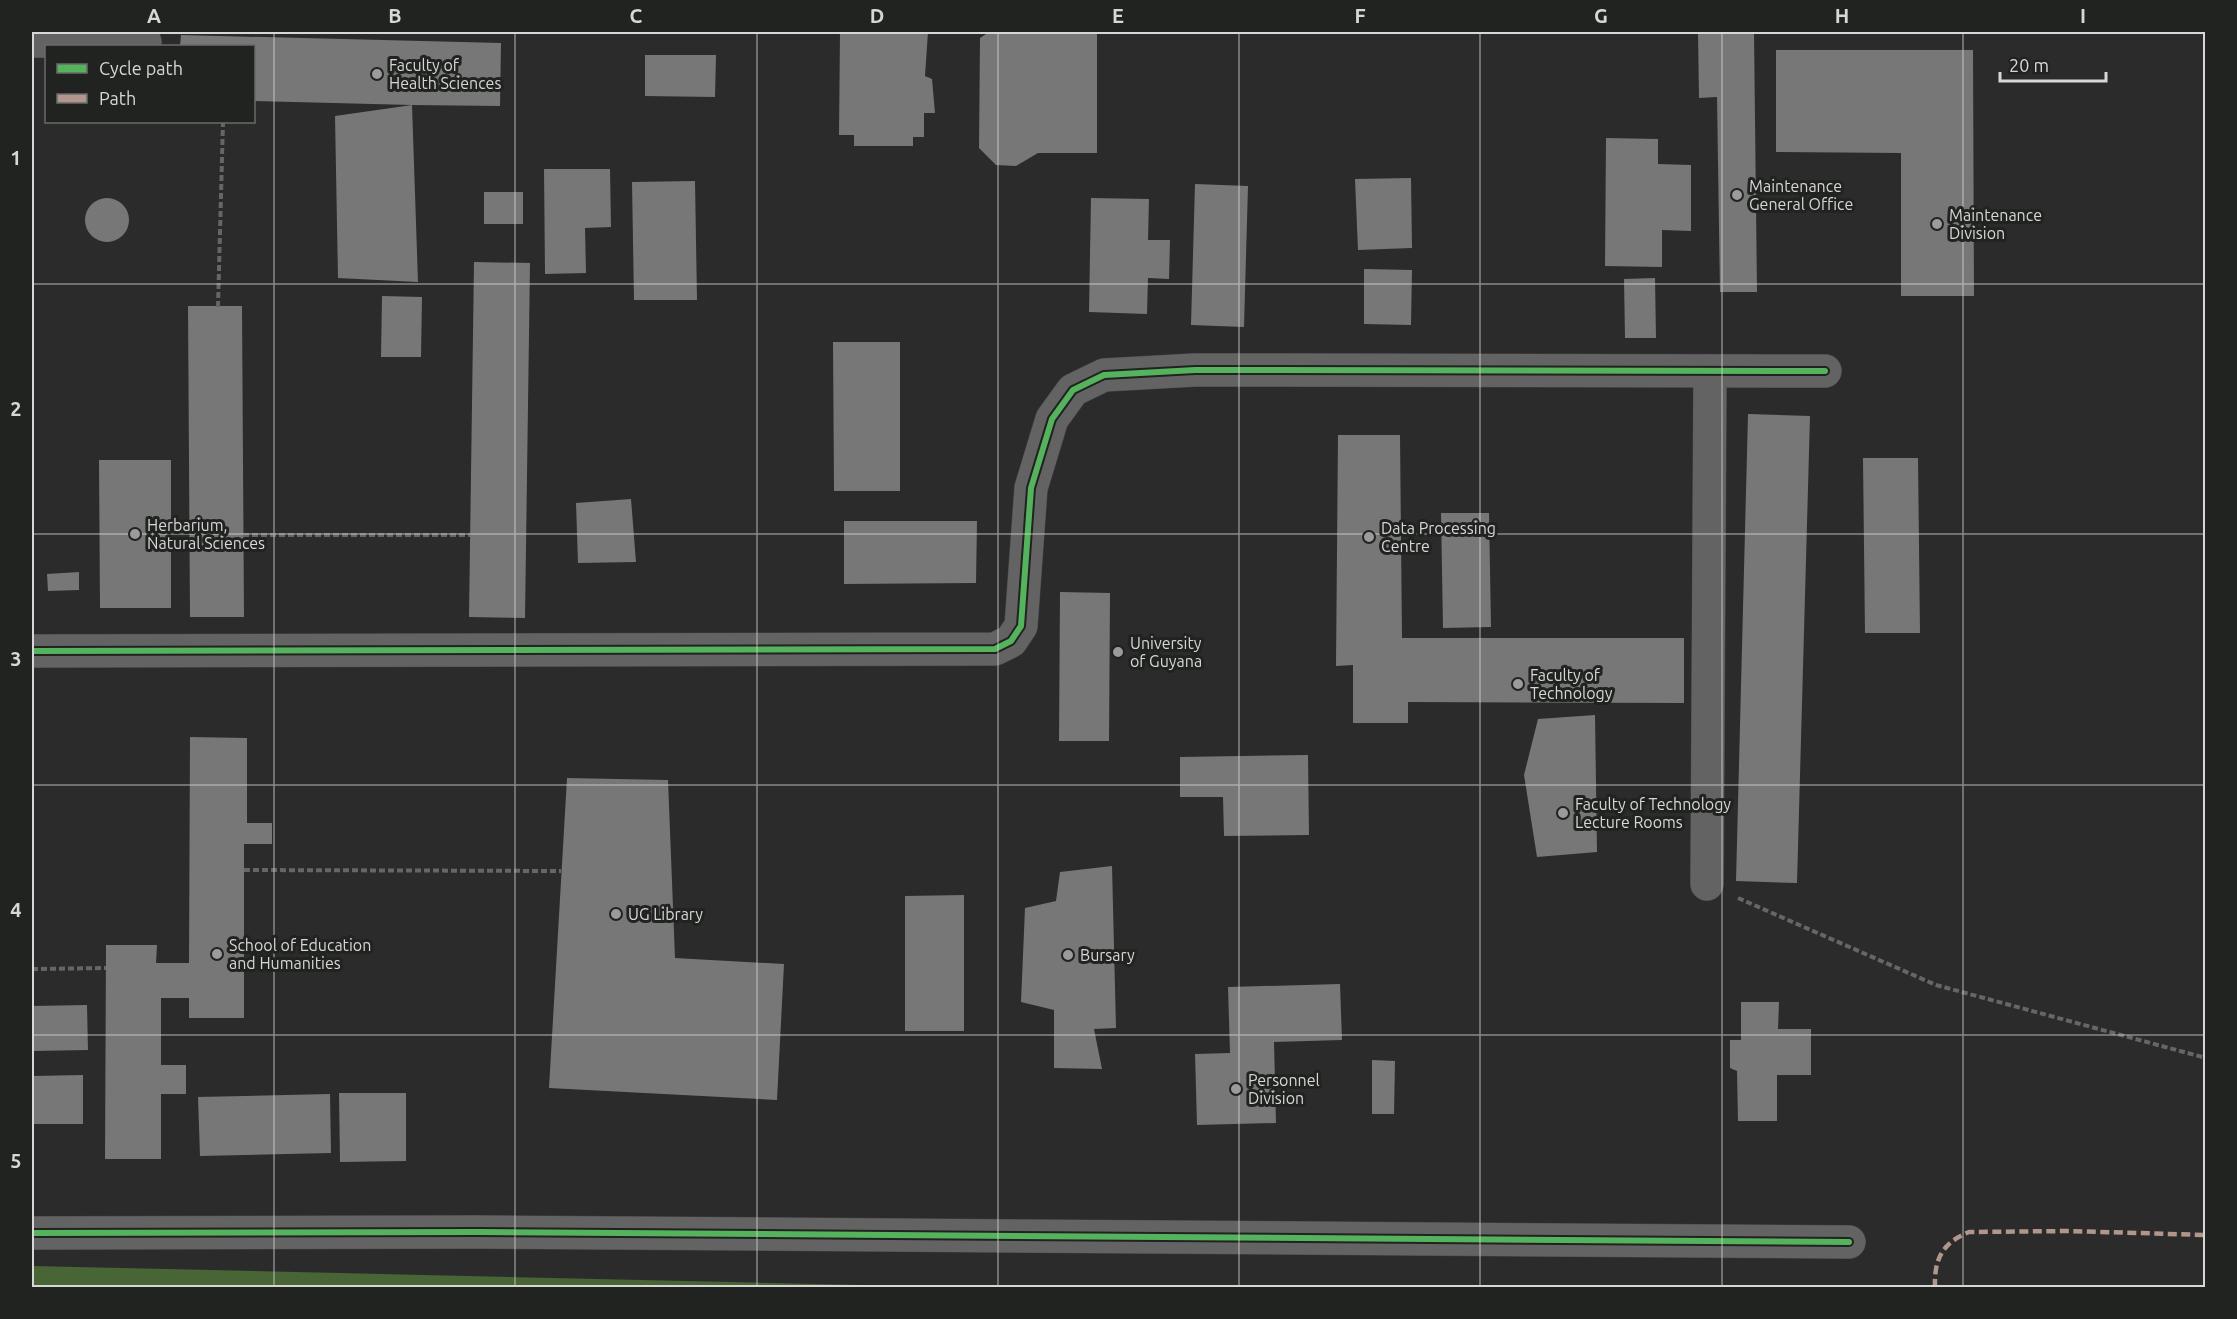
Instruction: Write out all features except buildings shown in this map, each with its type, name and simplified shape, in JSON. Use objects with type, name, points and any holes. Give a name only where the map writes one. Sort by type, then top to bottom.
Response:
[{"type":"street","points":[[32,41],[145,42]]},
{"type":"street","points":[[32,651],[995,649],[1011,641],[1021,626],[1031,488],[1052,419],[1073,390],[1104,375],[1195,369],[1825,371]]},
{"type":"street","points":[[1707,884],[1710,371]]},
{"type":"street","points":[[32,1233],[479,1232],[1849,1242]]},
{"type":"path","points":[[218,307],[224,123]]},
{"type":"path","points":[[243,535],[470,535]]},
{"type":"path","points":[[244,870],[561,871]]},
{"type":"path","points":[[1707,884],[1936,985],[2205,1058]]},
{"type":"path","points":[[32,969],[106,968]]},
{"type":"green space","points":[[32,1266],[950,1287],[32,1288]]},
{"type":"marked path","points":[[1935,1288],[1936,1269],[1942,1253],[1952,1241],[1969,1232],[2069,1231],[2206,1235]]},
{"type":"cycle path","points":[[32,651],[995,649],[1011,641],[1021,626],[1031,488],[1052,419],[1073,390],[1104,375],[1195,370],[1825,371]]},
{"type":"cycle path","points":[[32,1233],[479,1232],[1849,1242]]},
{"type":"place","name":"Faculty of Health Sciences","points":[[377,74]]},
{"type":"place","name":"Maintenance General Office","points":[[1737,195]]},
{"type":"place","name":"Maintenance Division","points":[[1937,224]]},
{"type":"place","name":"Herbarium, Natural Sciences","points":[[135,534]]},
{"type":"place","name":"Data Processing Centre","points":[[1369,537]]},
{"type":"place","name":"University of Guyana","points":[[1118,652]]},
{"type":"place","name":"Faculty of Technology","points":[[1518,684]]},
{"type":"place","name":"Faculty of Technology Lecture Rooms","points":[[1563,813]]},
{"type":"place","name":"UG Library","points":[[616,914]]},
{"type":"place","name":"School of Education and Humanities","points":[[217,954]]},
{"type":"place","name":"Bursary","points":[[1068,955]]},
{"type":"place","name":"Personnel Division","points":[[1236,1089]]}]
